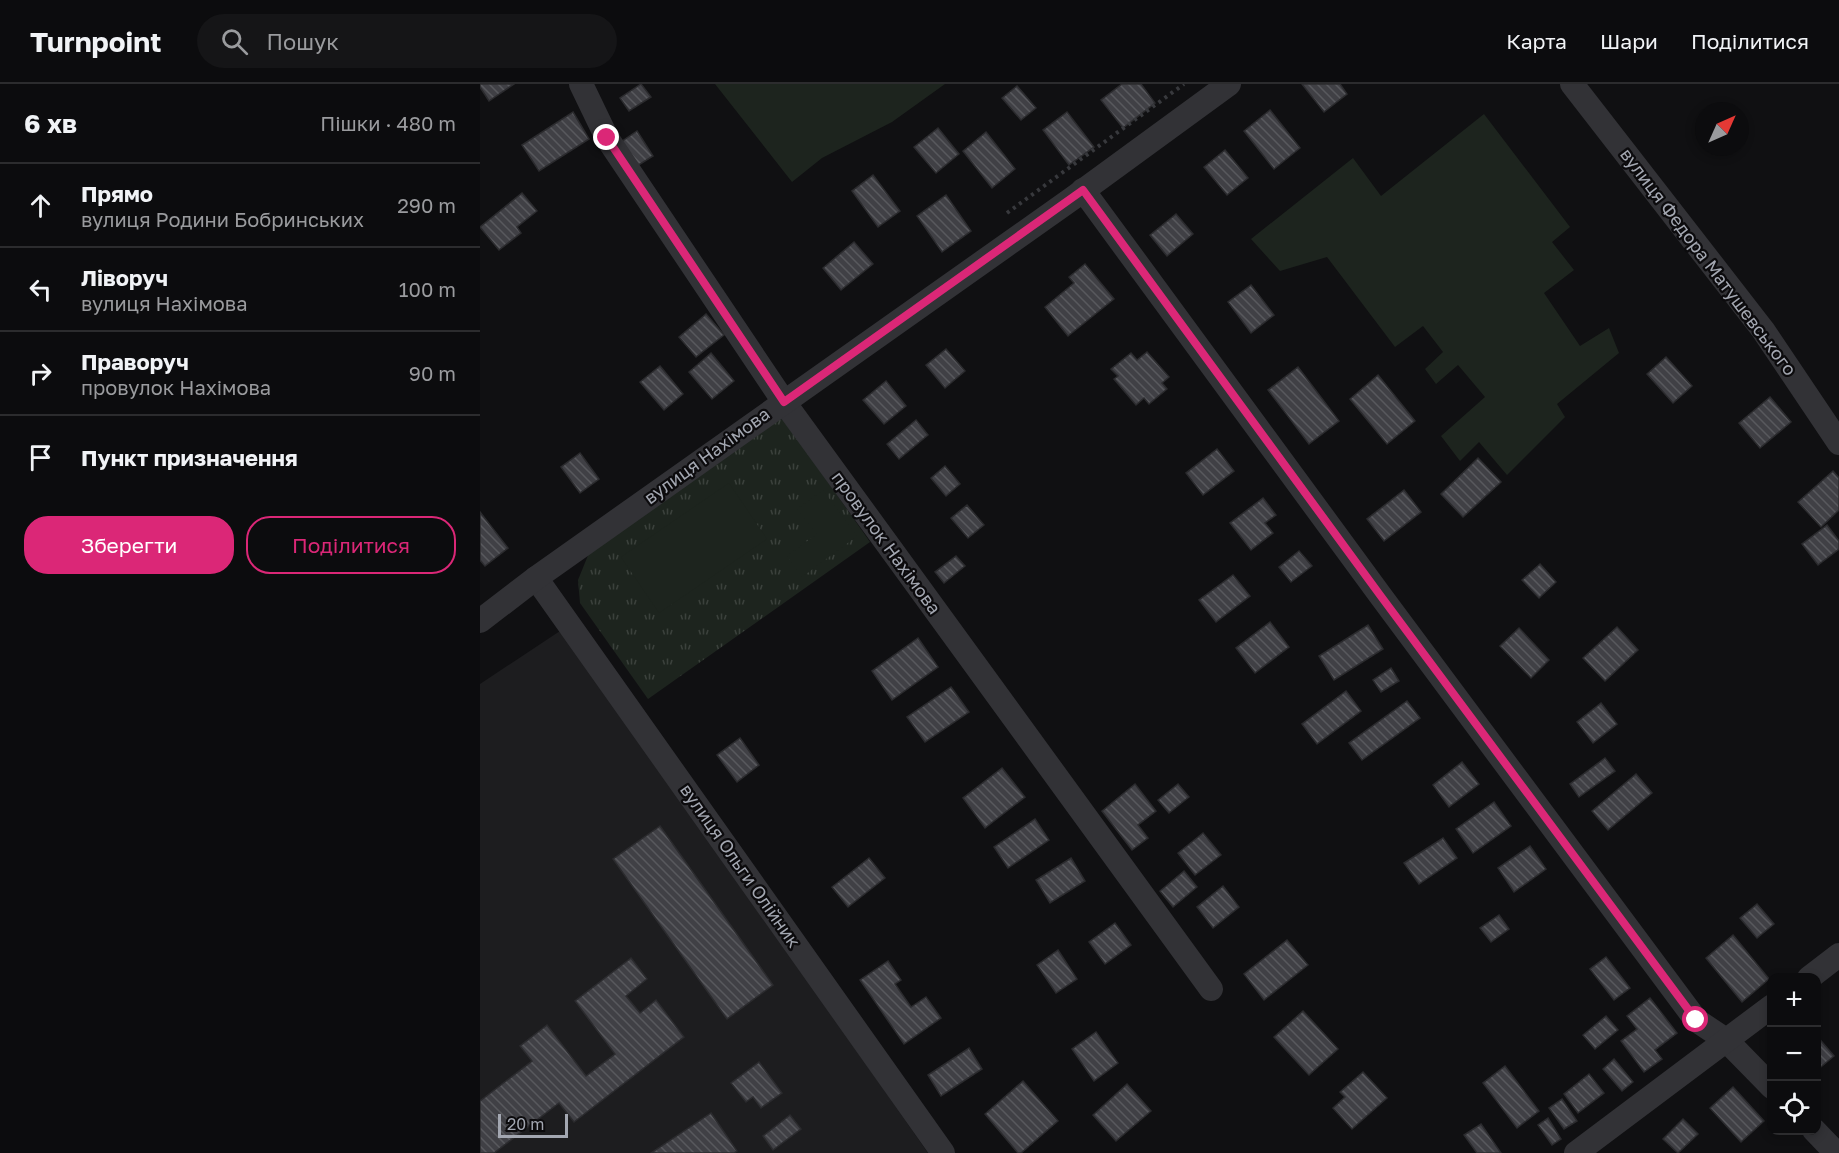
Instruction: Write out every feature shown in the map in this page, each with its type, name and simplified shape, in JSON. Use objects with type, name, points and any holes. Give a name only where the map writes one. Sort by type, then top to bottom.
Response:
[{"type":"street","name":"провулок Нахімова","points":[[581,84],[607,138],[784,402],[1211,989]]},
{"type":"street","name":"вулиця Нахімова","points":[[480,621],[536,578],[1229,84]]},
{"type":"street","name":"вулиця Федора Матушевського","points":[[1572,84],[1763,330],[1839,443]]},
{"type":"street","points":[[1083,190],[1696,1020],[1726,1040],[1767,1082]]},
{"type":"street","name":"вулиця Ольги Олійник","points":[[536,578],[943,1153]]},
{"type":"street","points":[[1816,973],[1839,955]]},
{"type":"street","points":[[1576,1153],[1767,1010]]},
{"type":"street","points":[[1818,1135],[1836,1153]]},
{"type":"shaded area","points":[[563,629],[928,1153],[480,1153],[480,684]]},
{"type":"green space","points":[[715,84],[945,84],[892,122],[822,158],[792,182]]},
{"type":"green space","points":[[1484,114],[1570,227],[1552,242],[1574,270],[1544,293],[1580,346],[1609,328],[1619,353],[1557,404],[1565,417],[1507,475],[1479,442],[1460,461],[1441,436],[1485,397],[1458,365],[1436,384],[1425,369],[1443,352],[1423,326],[1395,347],[1327,257],[1280,271],[1251,239],[1353,158],[1381,196]]},
{"type":"green space","points":[[782,417],[870,542],[648,699],[580,603],[578,580],[589,553]]},
{"type":"green space","points":[[729,483],[767,539],[659,613],[621,557]]},
{"type":"green space","points":[[823,490],[857,536],[802,577],[787,556],[817,534],[797,509]]},
{"type":"building","points":[[480,84],[514,84],[489,101]]},
{"type":"building","points":[[641,84],[651,97],[629,111],[620,98]]},
{"type":"building","points":[[1122,84],[1141,84],[1155,103],[1123,128],[1101,100]]},
{"type":"building","points":[[1302,84],[1340,84],[1347,94],[1324,112]]},
{"type":"building","points":[[1017,86],[1036,108],[1021,120],[1002,98]]},
{"type":"building","points":[[1270,110],[1300,148],[1274,169],[1244,131]]},
{"type":"building","points":[[573,112],[589,139],[539,171],[522,145]]},
{"type":"building","points":[[1067,112],[1094,147],[1069,165],[1043,130]]},
{"type":"building","points":[[938,128],[959,154],[936,173],[914,147]]},
{"type":"building","points":[[637,131],[653,156],[637,166],[621,142]]},
{"type":"building","points":[[986,132],[1015,169],[992,188],[963,151]]},
{"type":"building","points":[[1225,150],[1248,178],[1227,195],[1204,167]]},
{"type":"building","points":[[873,175],[900,211],[878,227],[852,191]]},
{"type":"building","points":[[522,193],[537,211],[517,227],[521,233],[499,250],[480,227]]},
{"type":"building","points":[[946,195],[971,231],[942,252],[917,216]]},
{"type":"building","points":[[1176,214],[1193,234],[1167,256],[1150,235]]},
{"type":"building","points":[[854,242],[873,264],[841,290],[823,268]]},
{"type":"building","points":[[1085,264],[1114,299],[1068,336],[1045,307],[1074,283],[1069,277]]},
{"type":"building","points":[[1251,285],[1274,315],[1251,333],[1228,302]]},
{"type":"building","points":[[706,314],[724,335],[696,357],[679,337]]},
{"type":"building","points":[[946,349],[965,371],[945,388],[926,365]]},
{"type":"building","points":[[1147,352],[1169,377],[1162,383],[1167,389],[1149,404],[1144,398],[1136,405],[1114,379],[1118,376],[1111,369],[1131,353],[1137,360]]},
{"type":"building","points":[[711,353],[734,381],[712,399],[689,372]]},
{"type":"building","points":[[1666,357],[1692,386],[1673,403],[1647,374]]},
{"type":"building","points":[[660,366],[683,394],[664,410],[640,382]]},
{"type":"building","points":[[1298,367],[1339,421],[1309,444],[1268,390]]},
{"type":"building","points":[[1378,375],[1415,421],[1387,444],[1350,399]]},
{"type":"building","points":[[886,381],[906,406],[884,424],[863,400]]},
{"type":"building","points":[[1770,397],[1791,422],[1760,448],[1739,423]]},
{"type":"building","points":[[916,420],[928,435],[899,459],[887,444]]},
{"type":"building","points":[[1217,449],[1234,471],[1203,495],[1186,473]]},
{"type":"building","points":[[580,453],[599,479],[580,493],[561,467]]},
{"type":"building","points":[[1478,458],[1501,482],[1463,517],[1441,494]]},
{"type":"building","points":[[945,466],[960,484],[946,496],[931,478]]},
{"type":"building","points":[[1833,471],[1839,478],[1839,510],[1821,527],[1798,502]]},
{"type":"building","points":[[1404,490],[1421,512],[1384,541],[1367,519]]},
{"type":"building","points":[[1263,498],[1276,515],[1265,523],[1273,533],[1251,550],[1230,523]]},
{"type":"building","points":[[967,505],[984,525],[968,538],[951,518]]},
{"type":"building","points":[[480,512],[508,548],[485,566],[480,560]]},
{"type":"building","points":[[1827,525],[1839,541],[1839,549],[1818,565],[1802,544]]},
{"type":"building","points":[[1299,551],[1312,566],[1291,582],[1279,567]]},
{"type":"building","points":[[956,556],[965,566],[944,583],[935,572]]},
{"type":"building","points":[[1540,564],[1556,582],[1539,598],[1522,580]]},
{"type":"building","points":[[1233,575],[1250,596],[1216,622],[1199,600]]},
{"type":"building","points":[[1270,622],[1289,647],[1255,673],[1236,648]]},
{"type":"building","points":[[1368,625],[1383,649],[1334,680],[1319,656]]},
{"type":"building","points":[[1617,627],[1638,650],[1605,681],[1583,658]]},
{"type":"building","points":[[1519,628],[1549,660],[1531,678],[1500,646]]},
{"type":"building","points":[[918,638],[938,667],[892,700],[872,671]]},
{"type":"building","points":[[1391,668],[1399,681],[1381,692],[1373,680]]},
{"type":"building","points":[[951,687],[969,712],[925,742],[907,717]]},
{"type":"building","points":[[1346,691],[1361,711],[1317,744],[1302,724]]},
{"type":"building","points":[[1407,701],[1420,718],[1362,760],[1349,743]]},
{"type":"building","points":[[1601,703],[1617,724],[1593,743],[1577,722]]},
{"type":"building","points":[[740,738],[759,765],[737,782],[717,755]]},
{"type":"building","points":[[1605,758],[1615,771],[1579,797],[1570,784]]},
{"type":"building","points":[[1462,762],[1479,784],[1449,807],[1433,785]]},
{"type":"building","points":[[1002,768],[1025,797],[985,828],[963,798]]},
{"type":"building","points":[[1636,774],[1652,793],[1608,830],[1592,811]]},
{"type":"building","points":[[1135,784],[1156,811],[1138,825],[1148,838],[1132,850],[1102,811]]},
{"type":"building","points":[[1178,784],[1189,797],[1169,813],[1158,800]]},
{"type":"building","points":[[1494,802],[1511,826],[1473,853],[1456,829]]},
{"type":"building","points":[[1035,819],[1049,840],[1008,868],[994,847]]},
{"type":"building","points":[[660,826],[773,985],[727,1019],[613,859]]},
{"type":"building","points":[[1203,833],[1221,855],[1195,875],[1178,853]]},
{"type":"building","points":[[1443,838],[1457,858],[1419,884],[1404,863]]},
{"type":"building","points":[[1530,846],[1546,869],[1514,892],[1498,868]]},
{"type":"building","points":[[869,858],[885,878],[848,907],[832,887]]},
{"type":"building","points":[[1071,858],[1085,881],[1050,903],[1036,880]]},
{"type":"building","points":[[1184,871],[1197,887],[1173,907],[1160,891]]},
{"type":"building","points":[[1223,886],[1239,907],[1213,928],[1197,907]]},
{"type":"building","points":[[1757,904],[1774,924],[1757,938],[1740,918]]},
{"type":"building","points":[[1499,915],[1509,929],[1491,942],[1480,928]]},
{"type":"building","points":[[1115,923],[1131,945],[1105,964],[1089,942]]},
{"type":"building","points":[[1733,935],[1767,977],[1767,981],[1742,1002],[1706,958]]},
{"type":"building","points":[[1287,940],[1308,965],[1264,1000],[1244,974]]},
{"type":"building","points":[[1058,950],[1077,979],[1056,993],[1037,965]]},
{"type":"building","points":[[1606,957],[1630,988],[1614,1000],[1590,969]]},
{"type":"building","points":[[631,958],[647,979],[626,996],[640,1013],[656,1000],[684,1037],[574,1122],[559,1103],[494,1153],[480,1153],[480,1101],[532,1061],[520,1046],[547,1025],[586,1076],[615,1054],[575,1001]]},
{"type":"building","points":[[888,961],[901,980],[895,984],[911,1007],[926,997],[941,1018],[904,1044],[860,980]]},
{"type":"building","points":[[1650,998],[1677,1033],[1655,1050],[1662,1059],[1644,1072],[1621,1041],[1637,1029],[1627,1016]]},
{"type":"building","points":[[1303,1011],[1338,1049],[1309,1075],[1274,1037]]},
{"type":"building","points":[[1606,1016],[1618,1030],[1595,1049],[1583,1035]]},
{"type":"building","points":[[1096,1032],[1118,1063],[1094,1081],[1072,1049]]},
{"type":"building","points":[[1821,1041],[1834,1056],[1821,1067]]},
{"type":"building","points":[[969,1048],[982,1069],[941,1096],[928,1075]]},
{"type":"building","points":[[1614,1059],[1633,1082],[1622,1091],[1603,1069]]},
{"type":"building","points":[[759,1062],[782,1093],[761,1108],[753,1097],[746,1102],[731,1083]]},
{"type":"building","points":[[1505,1066],[1539,1111],[1517,1128],[1483,1083]]},
{"type":"building","points":[[1363,1072],[1387,1098],[1352,1129],[1333,1108],[1345,1097],[1340,1092]]},
{"type":"building","points":[[1589,1074],[1604,1093],[1578,1113],[1564,1094]]},
{"type":"building","points":[[1023,1081],[1058,1121],[1021,1153],[1018,1153],[985,1114]]},
{"type":"building","points":[[1127,1084],[1151,1111],[1116,1141],[1093,1115]]},
{"type":"building","points":[[1733,1087],[1764,1121],[1741,1142],[1710,1108]]},
{"type":"building","points":[[1562,1099],[1577,1121],[1564,1129],[1549,1108]]},
{"type":"building","points":[[711,1113],[737,1151],[734,1153],[651,1153]]},
{"type":"building","points":[[790,1115],[801,1129],[773,1150],[763,1136]]},
{"type":"building","points":[[1548,1118],[1561,1139],[1552,1145],[1538,1125]]},
{"type":"building","points":[[1683,1119],[1698,1134],[1678,1153],[1663,1139]]},
{"type":"building","points":[[1481,1124],[1501,1153],[1477,1153],[1464,1135]]},
{"type":"route","points":[[607,138],[784,402],[1083,190],[1696,1020]]}]
